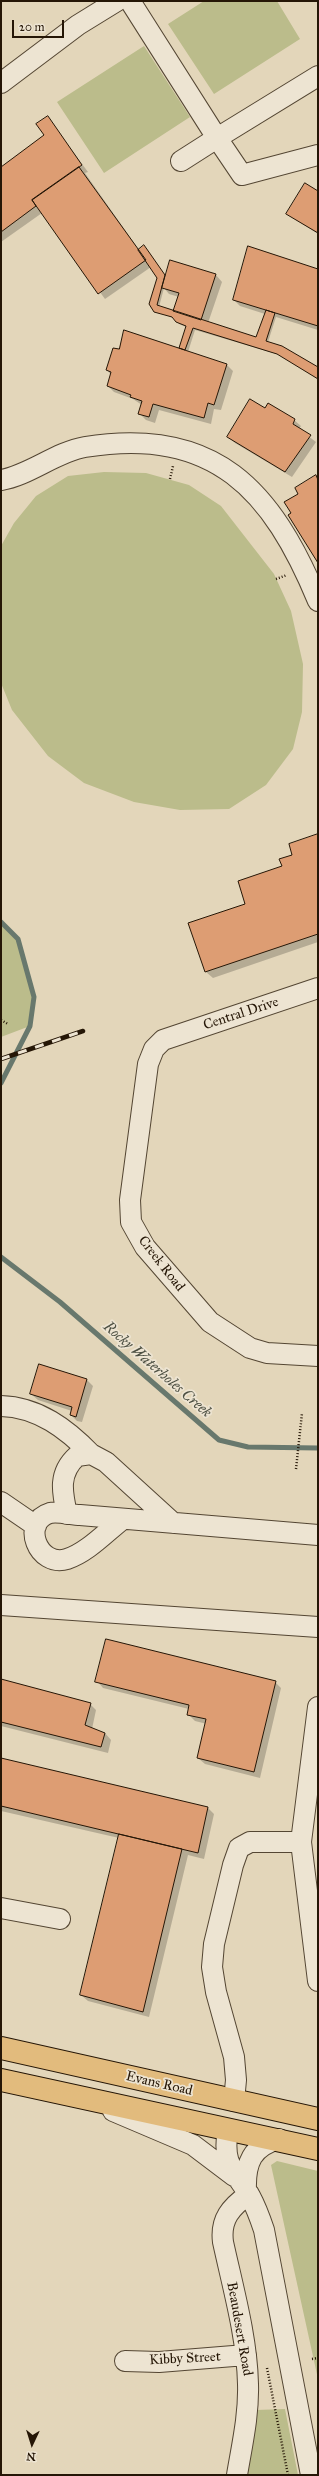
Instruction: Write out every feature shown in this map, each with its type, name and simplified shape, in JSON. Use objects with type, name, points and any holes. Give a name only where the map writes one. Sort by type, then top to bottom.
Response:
[{"type":"main road","name":"Evans Road","points":[[1,2048],[318,2119]]},
{"type":"main road","name":"Evans Road","points":[[1,2080],[79,2098],[318,2148]]},
{"type":"main road","points":[[228,2129],[234,2100]]},
{"type":"street","points":[[1,82],[78,25],[117,1]]},
{"type":"street","points":[[130,1],[242,175],[318,155]]},
{"type":"street","points":[[181,161],[318,76]]},
{"type":"street","points":[[1,480],[9,479],[48,459],[85,447],[153,443],[199,453],[243,481],[275,516],[302,564],[318,601]]},
{"type":"street","name":"Central Drive","points":[[163,1040],[318,988]]},
{"type":"street","name":"Creek Road","points":[[163,1040],[154,1049],[148,1064],[130,1200],[131,1222],[145,1247],[175,1284],[210,1322],[222,1331],[250,1348],[267,1353],[318,1356]]},
{"type":"street","points":[[1,1406],[15,1406],[45,1416],[73,1435],[91,1454],[106,1462],[173,1523]]},
{"type":"street","points":[[67,1514],[61,1489],[64,1472],[77,1456],[91,1454]]},
{"type":"street","points":[[1,1502],[36,1526]]},
{"type":"street","points":[[123,1519],[79,1553],[66,1560],[54,1559],[43,1554],[35,1544],[34,1530],[41,1519],[50,1513],[318,1535]]},
{"type":"street","points":[[1,1605],[318,1627]]},
{"type":"street","points":[[318,1707],[301,1842],[318,1981]]},
{"type":"street","points":[[234,2100],[236,2080],[234,2057],[216,1992],[212,1967],[214,1944],[233,1865],[239,1848],[250,1842],[301,1842]]},
{"type":"street","points":[[1,1908],[60,1919]]},
{"type":"street","points":[[79,2098],[184,2140],[200,2149],[244,2188]]},
{"type":"street","points":[[228,2129],[226,2156],[244,2188],[264,2230],[291,2362],[294,2392],[311,2475]]},
{"type":"street","points":[[244,2188],[247,2166],[252,2153],[263,2145],[279,2139]]},
{"type":"street","name":"Beaudesert Road","points":[[237,2475],[247,2414],[248,2385],[246,2355],[223,2242],[222,2228],[244,2188]]},
{"type":"street","name":"Kibby Street","points":[[125,2361],[159,2362],[246,2355]]},
{"type":"path","points":[[1,1020],[8,1024]]},
{"type":"path","points":[[296,1469],[302,1413]]},
{"type":"path","points":[[312,2359],[318,2358]]},
{"type":"green space","points":[[204,1],[277,1],[300,39],[214,94],[168,24]]},
{"type":"green space","points":[[144,46],[190,117],[104,173],[57,102]]},
{"type":"green space","points":[[104,472],[146,473],[189,485],[221,506],[274,574],[291,611],[303,664],[302,712],[293,749],[266,785],[229,809],[180,810],[134,802],[84,783],[48,756],[12,710],[1,683],[1,546],[14,523],[36,496],[68,476]]},
{"type":"green space","points":[[1,922],[18,939],[34,997],[30,1026],[1,1037]]},
{"type":"green space","points":[[277,2161],[318,2171],[318,2379],[271,2165]]},
{"type":"green space","points":[[285,2409],[298,2475],[246,2475],[256,2410]]},
{"type":"building","points":[[48,116],[82,165],[32,200],[36,206],[1,232],[1,167],[44,135],[36,124]]},
{"type":"building","points":[[79,167],[146,260],[98,294],[32,200]]},
{"type":"building","points":[[305,183],[318,191],[318,233],[286,214]]},
{"type":"building","points":[[144,245],[165,275],[157,305],[256,337],[266,310],[275,313],[266,341],[282,346],[318,367],[318,379],[277,354],[193,328],[185,350],[179,348],[186,326],[176,322],[172,317],[154,312],[149,304],[157,278],[138,250]]},
{"type":"building","points":[[248,246],[318,269],[318,326],[233,300]]},
{"type":"building","points":[[170,260],[216,274],[201,320],[173,311],[179,293],[162,288]]},
{"type":"building","points":[[124,330],[227,364],[214,405],[208,403],[204,418],[153,404],[149,417],[138,414],[142,401],[107,386],[111,372],[106,370],[113,348],[119,349]]},
{"type":"building","points":[[250,399],[265,408],[268,403],[295,419],[293,424],[311,435],[285,472],[227,437]]},
{"type":"building","points":[[316,475],[318,480],[318,563],[288,515],[291,513],[284,502],[298,494],[295,488]]},
{"type":"building","points":[[318,834],[318,934],[205,972],[188,923],[245,904],[238,881],[282,866],[279,859],[292,855],[289,844]]},
{"type":"building","points":[[39,1364],[87,1379],[76,1417],[70,1415],[72,1407],[30,1394]]},
{"type":"building","points":[[106,1639],[276,1681],[254,1772],[197,1758],[206,1719],[187,1715],[189,1705],[95,1682]]},
{"type":"building","points":[[1,1679],[91,1703],[85,1725],[105,1733],[101,1747],[1,1722]]},
{"type":"building","points":[[1,1758],[208,1807],[198,1853],[1,1806]]},
{"type":"building","points":[[119,1834],[182,1849],[143,2012],[80,1995]]},
{"type":"waterway","name":"Rocky Waterholes Creek","points":[[1,922],[18,939],[34,997],[30,1026],[1,1083]]},
{"type":"waterway","name":"Rocky Waterholes Creek","points":[[1,1257],[60,1302],[219,1440],[248,1447],[318,1448]]},
{"type":"railway","points":[[1,1059],[83,1031]]}]
